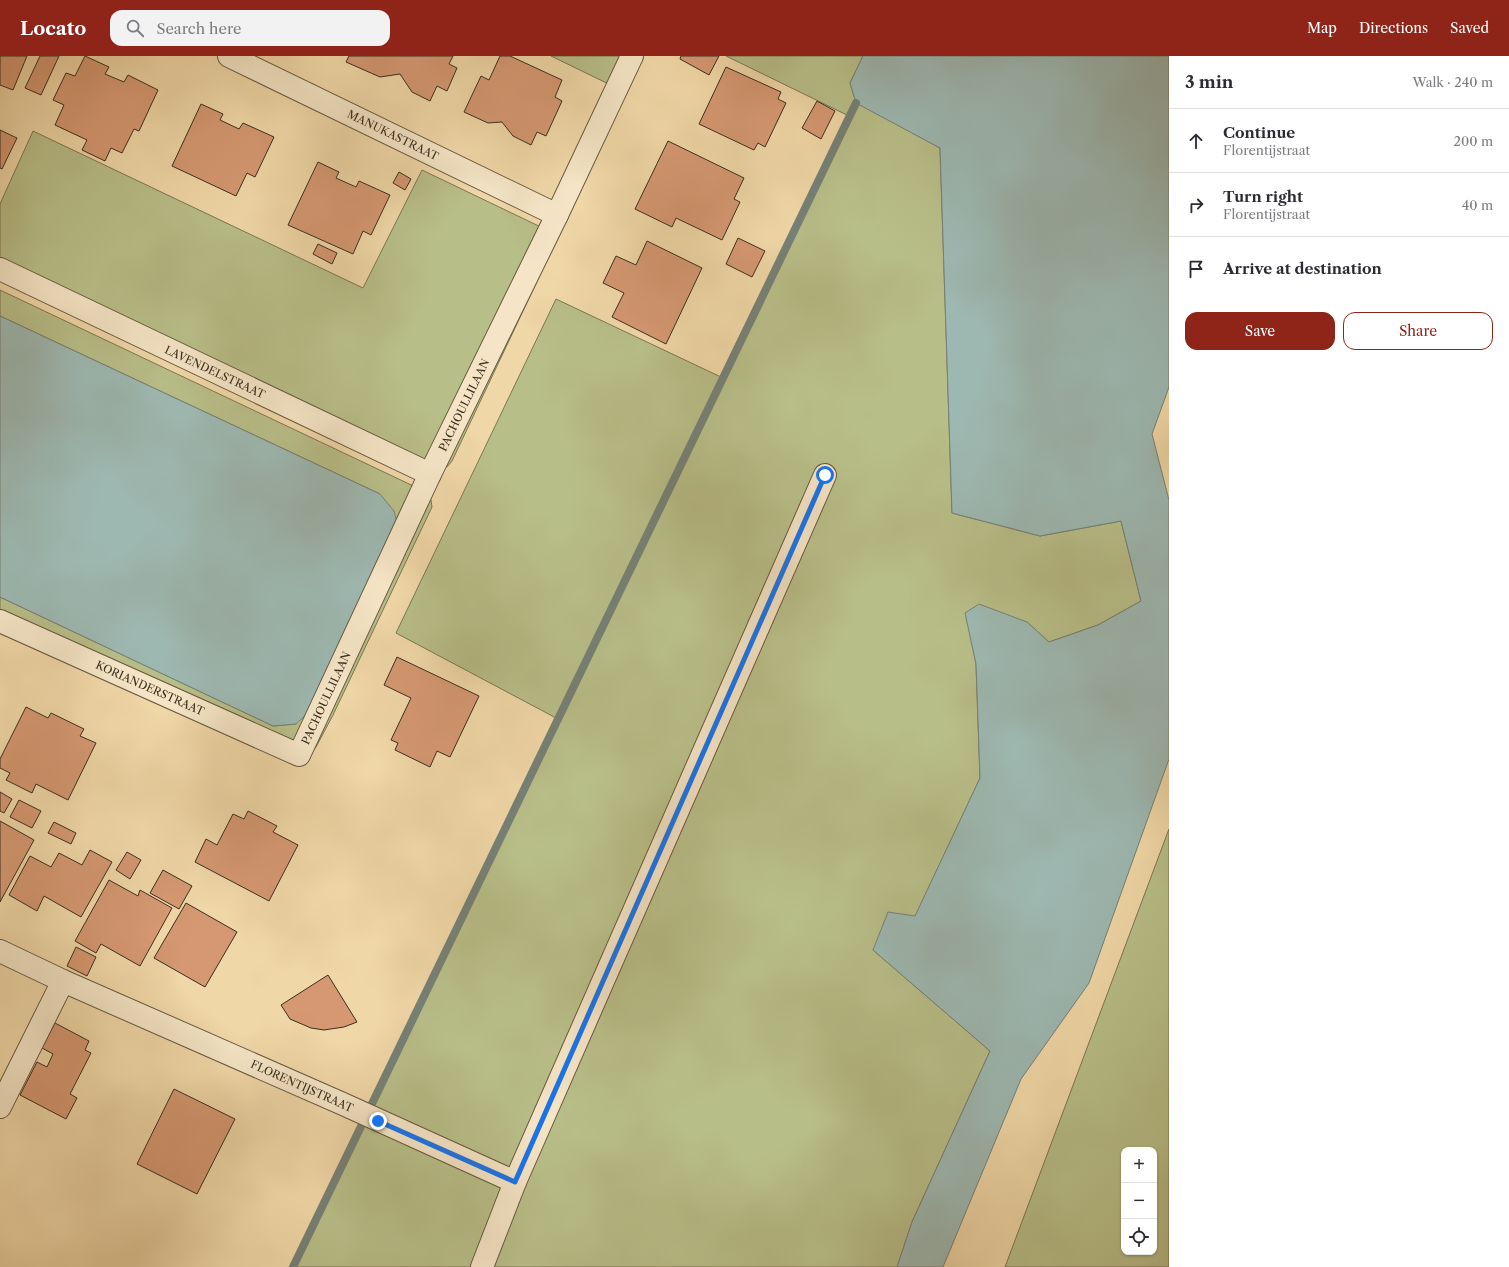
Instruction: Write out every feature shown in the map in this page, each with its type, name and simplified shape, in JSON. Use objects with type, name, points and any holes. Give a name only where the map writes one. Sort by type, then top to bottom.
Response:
[{"type":"street","name":"MANUKASTRAAT","points":[[229,56],[557,215]]},
{"type":"street","name":"PACHOULLILAAN","points":[[299,755],[430,474],[557,215],[632,56]]},
{"type":"street","name":"LAVENDELSTRAAT","points":[[0,269],[430,474]]},
{"type":"street","points":[[482,1267],[515,1182],[825,475]]},
{"type":"street","name":"KORIANDERSTRAAT","points":[[0,621],[299,755]]},
{"type":"street","name":"FLORENTIJSTRAAT","points":[[0,951],[63,981],[343,1104],[515,1182]]},
{"type":"street","points":[[0,1107],[63,981]]},
{"type":"green space","points":[[551,56],[641,56],[623,91]]},
{"type":"green space","points":[[726,56],[863,56],[850,83],[856,102],[940,148],[952,513],[1040,536],[1121,521],[1141,601],[1098,625],[1049,642],[1027,622],[966,613],[976,664],[980,778],[915,917],[873,950],[990,1051],[912,1222],[897,1267],[293,1267],[558,719],[396,633],[556,299],[723,378],[849,116]]},
{"type":"green space","points":[[33,131],[363,288],[422,170],[545,229],[552,239],[551,252],[452,461],[448,466],[440,470],[0,267],[0,204]]},
{"type":"green space","points":[[0,290],[426,492],[431,500],[432,507],[333,715],[316,747],[308,757],[0,621],[0,597],[273,726],[296,724],[380,494],[0,316]]},
{"type":"green space","points":[[1169,829],[1169,1267],[1005,1267]]},
{"type":"water","points":[[863,56],[1169,56],[1169,387],[1152,434],[1169,500],[1169,759],[1089,983],[1021,1079],[943,1267],[897,1267],[912,1222],[990,1051],[873,950],[888,912],[915,916],[980,778],[976,664],[965,613],[979,604],[1027,622],[1049,642],[1098,625],[1141,601],[1121,521],[1040,536],[952,513],[940,148],[856,103],[850,83]]},
{"type":"water","points":[[0,316],[380,494],[394,511],[399,531],[315,706],[296,724],[273,726],[0,597]]},
{"type":"building","points":[[0,56],[27,56],[13,90],[0,85]]},
{"type":"building","points":[[40,56],[59,56],[41,95],[25,88]]},
{"type":"building","points":[[85,56],[109,67],[105,74],[124,82],[128,75],[158,90],[139,131],[134,129],[122,153],[111,148],[105,161],[82,150],[87,140],[55,125],[64,105],[53,100],[66,73],[75,76]]},
{"type":"building","points":[[349,56],[453,56],[449,64],[457,68],[447,91],[437,86],[430,101],[412,92],[400,74],[380,77],[346,62]]},
{"type":"building","points":[[500,56],[510,56],[562,80],[555,97],[562,101],[546,136],[537,132],[531,145],[513,136],[502,122],[488,123],[464,112],[481,76],[489,80]]},
{"type":"building","points":[[681,56],[719,56],[709,75],[680,59]]},
{"type":"building","points":[[726,67],[781,92],[778,99],[786,103],[765,147],[758,143],[754,150],[699,124]]},
{"type":"building","points":[[817,101],[835,111],[821,139],[802,128]]},
{"type":"building","points":[[201,104],[223,114],[220,120],[239,129],[243,123],[274,137],[255,177],[247,173],[236,196],[172,166]]},
{"type":"building","points":[[0,130],[17,138],[2,169],[0,168]]},
{"type":"building","points":[[668,141],[744,178],[734,199],[740,202],[722,240],[676,218],[672,227],[635,209]]},
{"type":"building","points":[[318,162],[339,172],[336,178],[356,187],[359,181],[390,195],[371,235],[363,231],[353,254],[288,225]]},
{"type":"building","points":[[399,172],[411,179],[405,190],[393,183]]},
{"type":"building","points":[[738,238],[765,251],[752,277],[726,264]]},
{"type":"building","points":[[647,241],[702,268],[666,344],[612,317],[624,293],[603,283],[616,256],[636,265]]},
{"type":"building","points":[[318,244],[337,253],[332,264],[313,254]]},
{"type":"building","points":[[397,657],[479,696],[450,757],[437,751],[430,767],[395,750],[398,743],[391,740],[411,698],[384,685]]},
{"type":"building","points":[[26,707],[48,718],[51,713],[84,729],[80,736],[96,743],[68,800],[36,784],[32,793],[6,780],[10,773],[0,768],[0,759]]},
{"type":"building","points":[[0,792],[12,799],[4,813],[0,811]]},
{"type":"building","points":[[19,800],[41,811],[32,828],[10,817]]},
{"type":"building","points":[[248,811],[277,826],[273,832],[298,845],[269,901],[195,862],[206,839],[217,845],[233,814],[244,819]]},
{"type":"building","points":[[0,821],[34,840],[0,902]]},
{"type":"building","points":[[54,822],[76,833],[71,844],[48,833]]},
{"type":"building","points":[[90,850],[112,862],[81,917],[44,896],[37,911],[9,895],[30,856],[51,867],[59,853],[82,865]]},
{"type":"building","points":[[127,852],[141,860],[130,879],[116,870]]},
{"type":"building","points":[[163,870],[192,886],[179,909],[150,893]]},
{"type":"building","points":[[109,880],[138,896],[140,890],[172,908],[140,966],[101,944],[96,953],[75,941]]},
{"type":"building","points":[[186,903],[237,932],[205,987],[154,958]]},
{"type":"building","points":[[76,947],[96,957],[87,976],[67,966]]},
{"type":"building","points":[[328,975],[357,1022],[344,1027],[324,1030],[311,1028],[290,1019],[281,1005]]},
{"type":"building","points":[[55,1023],[89,1041],[85,1050],[91,1053],[70,1094],[77,1098],[66,1119],[20,1095],[37,1062],[47,1067],[53,1054],[42,1048]]},
{"type":"building","points":[[174,1089],[235,1119],[197,1194],[137,1164]]},
{"type":"waterway","points":[[293,1267],[856,103]]},
{"type":"route","points":[[378,1121],[515,1182],[825,475]]}]
